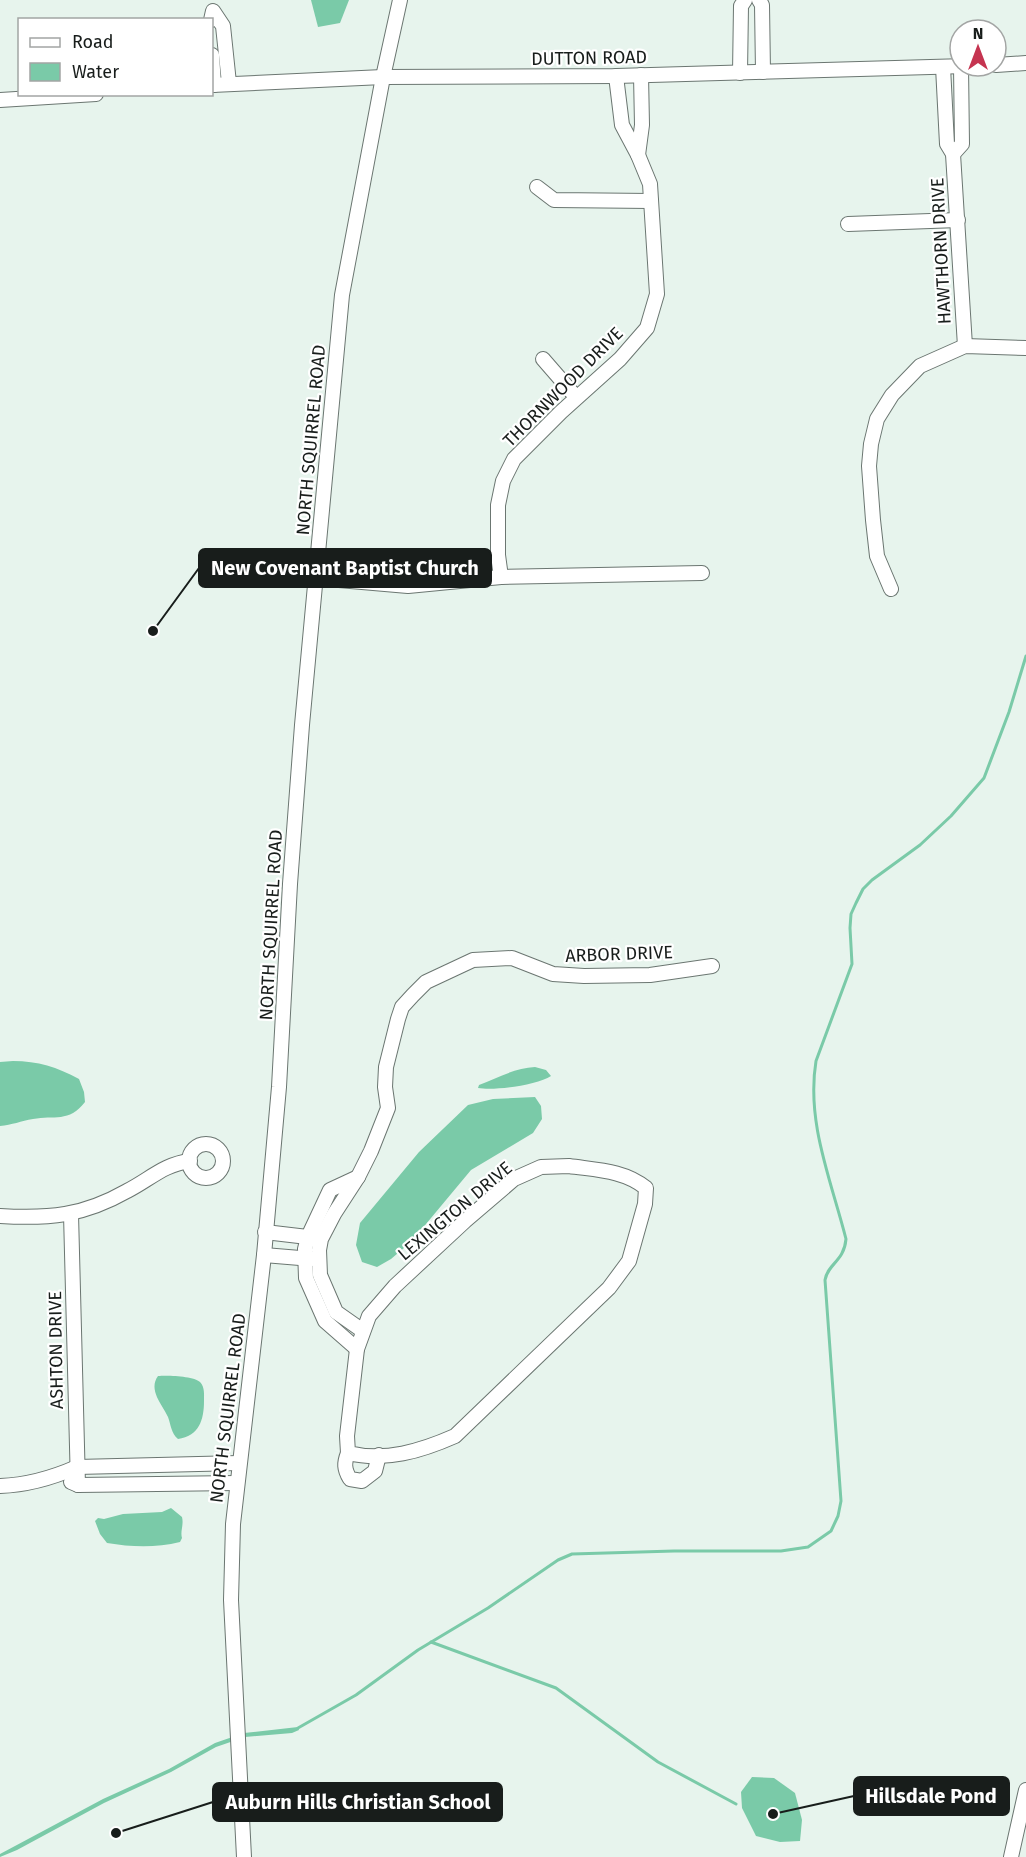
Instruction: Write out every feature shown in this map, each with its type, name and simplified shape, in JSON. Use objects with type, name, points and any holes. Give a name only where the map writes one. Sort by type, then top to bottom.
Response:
[{"type":"street","name":"NORTH SQUIRREL ROAD","points":[[244,1857],[230,1573],[237,1483],[264,1255],[279,1087],[292,861],[342,295],[383,77],[400,0]]},
{"type":"street","points":[[740,73],[741,6],[745,0]]},
{"type":"street","points":[[759,0],[762,5],[764,72]]},
{"type":"street","points":[[212,10],[223,26],[229,83]]},
{"type":"street","points":[[1008,64],[1026,63]]},
{"type":"street","name":"HAWTHORN DRIVE","points":[[943,67],[947,144],[953,154],[965,346]]},
{"type":"street","name":"DUTTON ROAD","points":[[213,85],[383,77],[616,76],[948,67]]},
{"type":"street","name":"THORNWOOD DRIVE","points":[[639,155],[642,125],[641,75]]},
{"type":"street","name":"THORNWOOD DRIVE","points":[[501,577],[498,555],[498,506],[503,481],[514,459],[576,398],[620,359],[647,328],[657,294],[650,184],[639,155],[622,125],[616,76]]},
{"type":"street","name":"HAWTHORN DRIVE","points":[[953,154],[962,144],[961,78]]},
{"type":"street","points":[[0,100],[64,96]]},
{"type":"street","points":[[537,187],[554,200],[651,201]]},
{"type":"street","points":[[848,224],[958,220]]},
{"type":"street","points":[[891,589],[877,556],[873,520],[869,466],[877,419],[892,395],[920,366],[965,346],[1026,348]]},
{"type":"street","points":[[543,359],[576,398]]},
{"type":"street","points":[[316,579],[408,586],[501,577],[702,573]]},
{"type":"street","name":"ARBOR DRIVE","points":[[357,1349],[325,1321],[306,1278],[312,1259],[314,1238],[330,1190],[358,1178],[388,1108],[385,1087],[386,1067],[402,1006],[426,982],[472,960],[512,958],[553,974],[584,976],[650,975],[712,966]]},
{"type":"street","points":[[0,1216],[35,1218],[71,1214],[117,1197],[172,1164],[190,1161]]},
{"type":"street","name":"LEXINGTON DRIVE","points":[[569,1166],[613,1172],[636,1180],[646,1188],[645,1204],[629,1261],[609,1288],[455,1436],[425,1449],[389,1456],[348,1453],[347,1436],[357,1349],[363,1331],[369,1316],[395,1286],[514,1179],[541,1167],[569,1166]]},
{"type":"street","name":"ASHTON DRIVE","points":[[71,1214],[78,1485]]},
{"type":"street","points":[[266,1232],[314,1238]]},
{"type":"street","points":[[264,1255],[312,1259]]},
{"type":"street","name":"ARBOR DRIVE","points":[[312,1259],[336,1312],[363,1331]]},
{"type":"street","points":[[348,1453],[344,1461],[346,1472],[350,1479],[362,1481],[375,1472],[379,1455]]},
{"type":"street","points":[[0,1486],[55,1477],[77,1467],[239,1463]]},
{"type":"street","points":[[154,1465],[155,1483]]},
{"type":"street","points":[[55,1477],[78,1485],[237,1483]]},
{"type":"street","points":[[1011,1857],[1026,1790]]},
{"type":"water","points":[[311,0],[349,0],[340,23],[318,27]]},
{"type":"water","points":[[13,1061],[47,1066],[79,1079],[85,1102],[79,1109],[67,1116],[33,1119],[0,1126],[0,1062]]},
{"type":"water","points":[[535,1067],[546,1070],[551,1076],[516,1086],[495,1089],[478,1088],[479,1085],[506,1074]]},
{"type":"water","points":[[535,1097],[541,1106],[542,1119],[533,1133],[471,1170],[411,1242],[391,1259],[377,1267],[362,1262],[356,1245],[360,1223],[419,1152],[468,1105],[493,1099]]},
{"type":"water","points":[[158,1376],[186,1377],[202,1384],[203,1415],[199,1426],[191,1434],[178,1439],[174,1434],[155,1392],[154,1386]]},
{"type":"water","points":[[171,1508],[182,1517],[183,1523],[180,1542],[171,1544],[144,1546],[107,1543],[100,1534],[95,1521],[98,1518],[162,1512]]},
{"type":"water","points":[[298,1727],[299,1730],[292,1733],[245,1737],[216,1747],[171,1772],[104,1803],[0,1857],[0,1854],[103,1799],[169,1769],[215,1743],[244,1733]]},
{"type":"water","points":[[752,1777],[774,1778],[795,1793],[802,1820],[800,1841],[780,1842],[756,1836],[742,1808],[741,1792]]},
{"type":"waterway","points":[[298,1728],[356,1695],[418,1650],[488,1608],[558,1560],[572,1554],[781,1551],[808,1547],[831,1531],[838,1516],[841,1501],[825,1280],[829,1270],[842,1253],[846,1239],[817,1129],[814,1106],[816,1061],[852,964],[851,914],[863,889],[920,845],[951,816],[984,778],[1009,712],[1026,656]]},
{"type":"waterway","points":[[431,1642],[556,1688],[658,1762],[736,1804]]},
{"type":"place","name":"New Covenant Baptist Church","points":[[153,631]]},
{"type":"place","name":"Hillsdale Pond","points":[[773,1814]]},
{"type":"place","name":"Auburn Hills Christian School","points":[[116,1833]]}]
